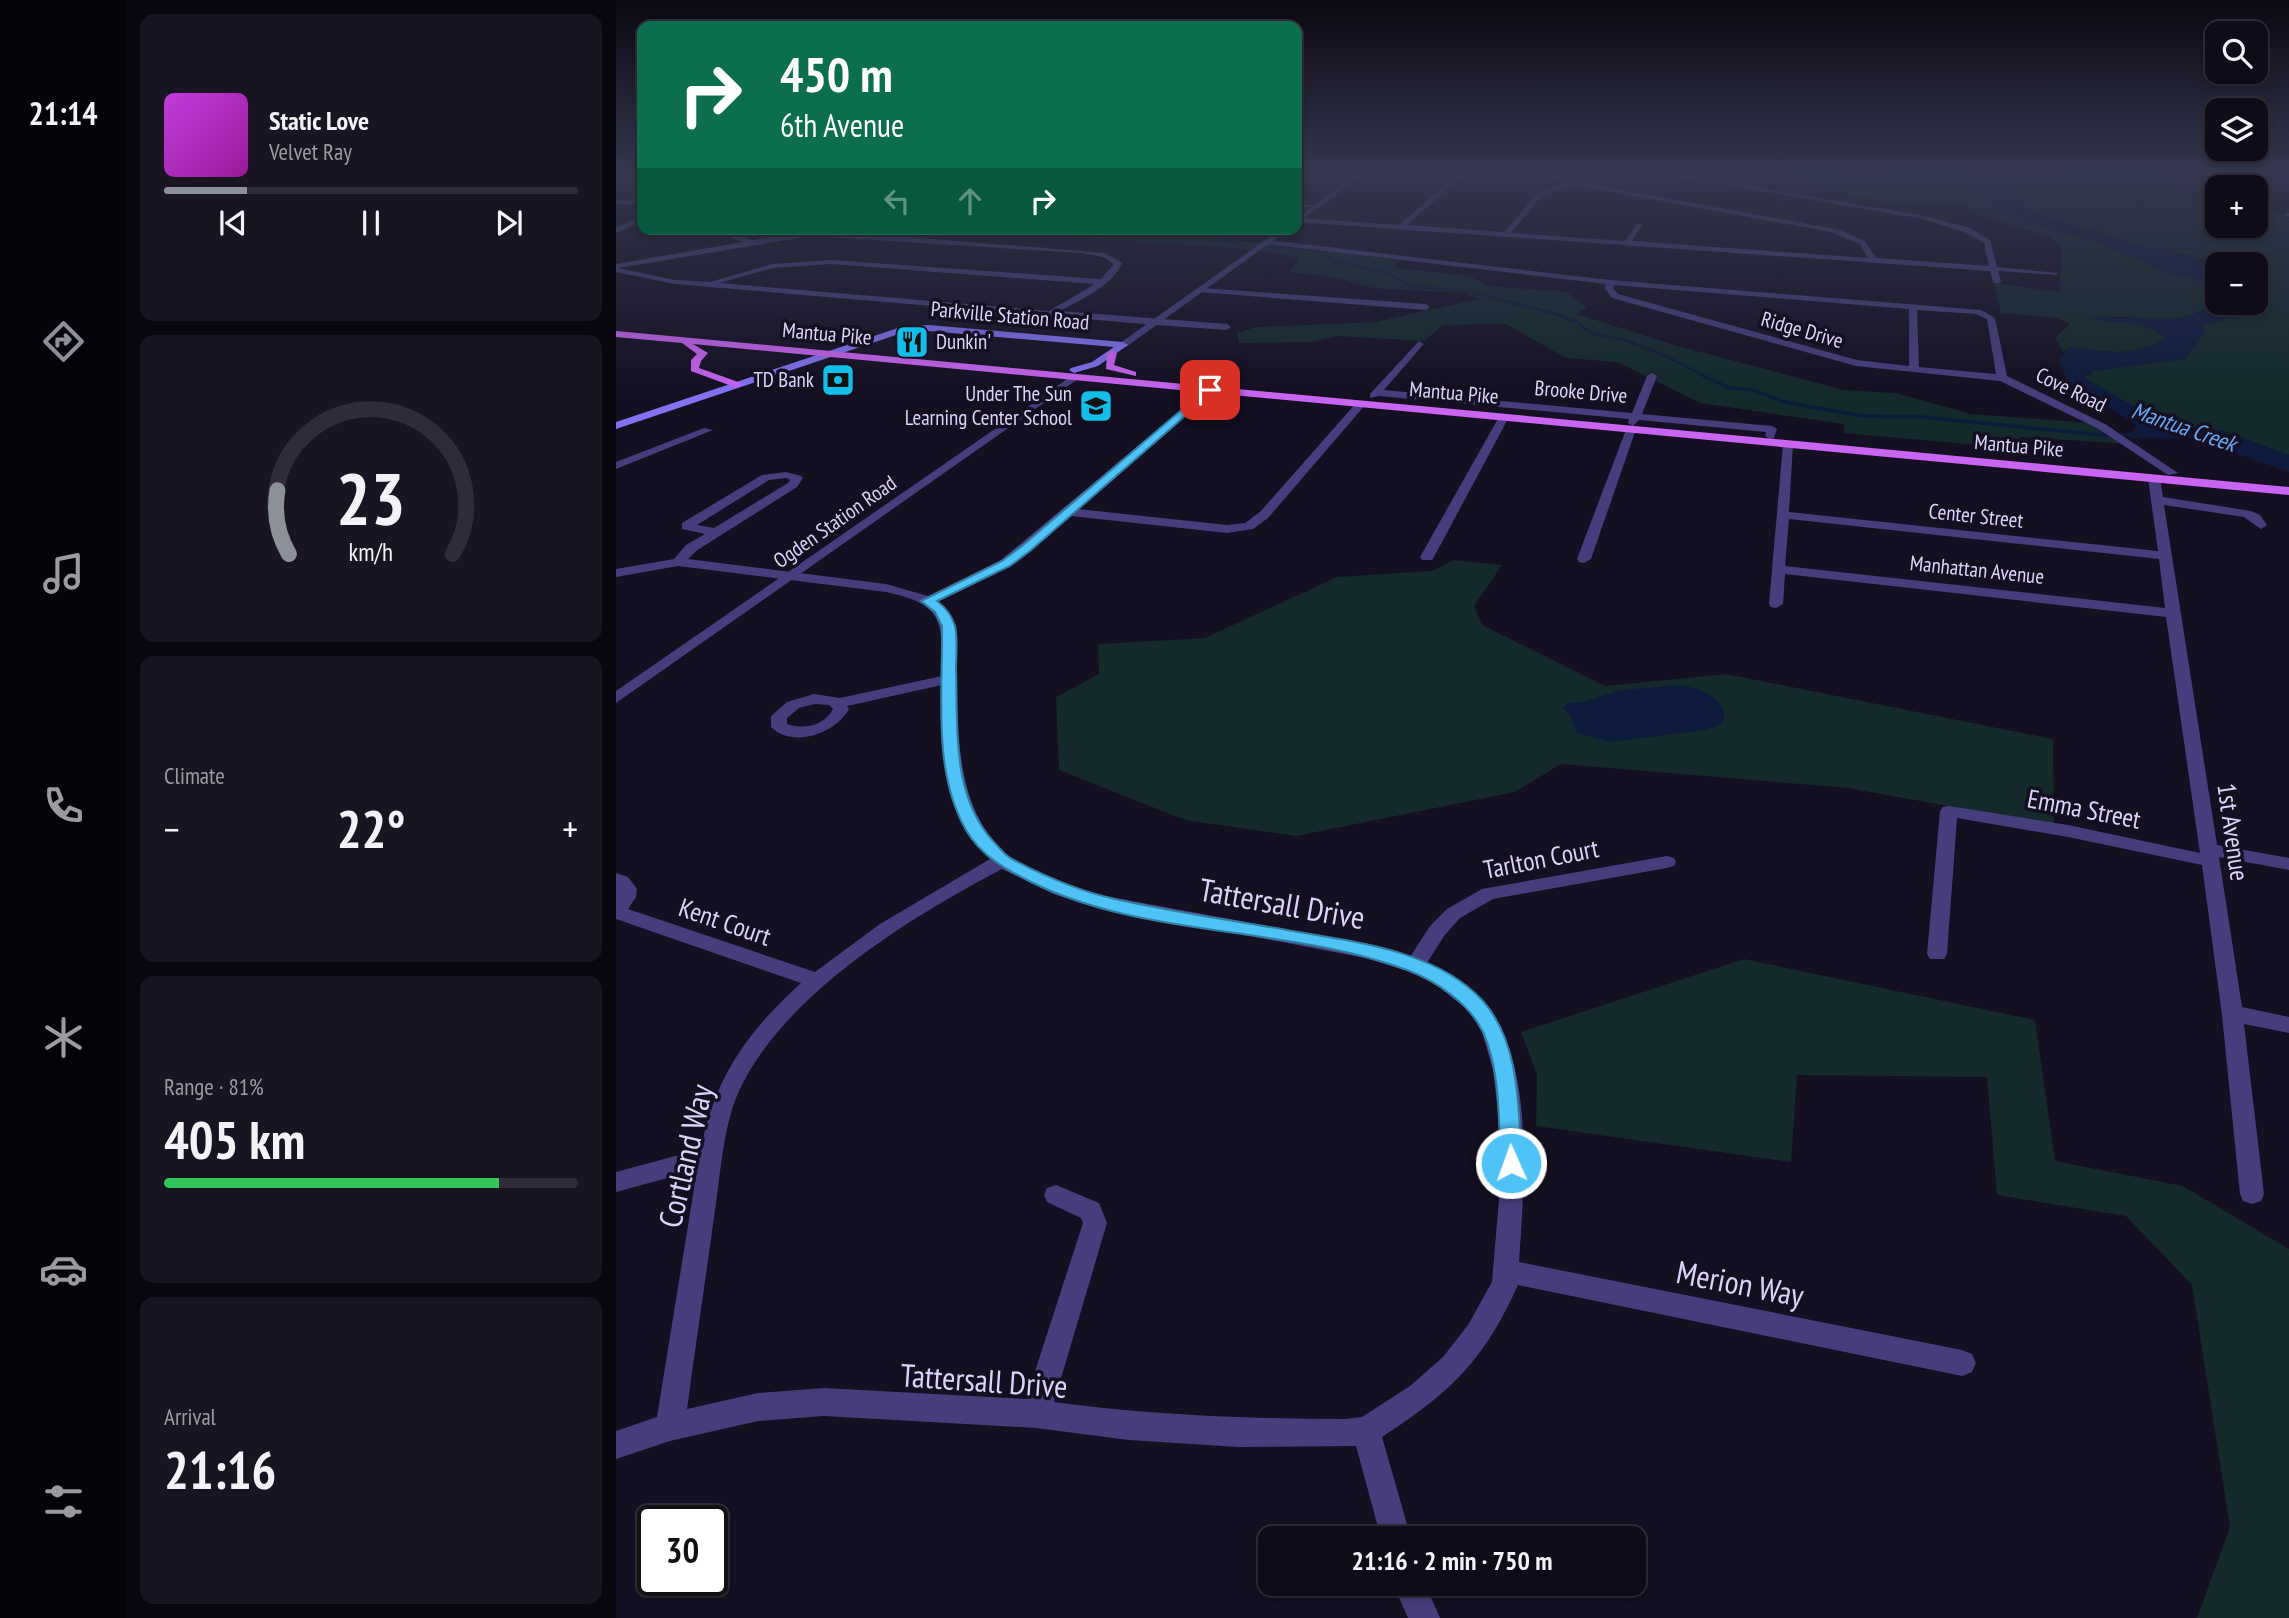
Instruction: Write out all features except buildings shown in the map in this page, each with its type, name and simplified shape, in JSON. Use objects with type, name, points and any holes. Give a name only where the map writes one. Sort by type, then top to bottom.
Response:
[{"type":"main road","name":"Mantua Pike","points":[[616,328],[1075,374],[1377,395],[1633,423],[2172,472],[2287,487]]},
{"type":"main road","name":"Parkville Station Road","points":[[616,426],[890,332],[916,328],[1123,345]]},
{"type":"main road","name":"Mantua Pike","points":[[616,334],[835,351]]},
{"type":"main road","points":[[662,338],[697,348],[703,353],[696,360],[694,369],[737,385]]},
{"type":"main road","points":[[1075,374],[1096,364],[1123,345]]},
{"type":"main road","points":[[1111,353],[1110,367],[1128,373],[1286,390]]},
{"type":"main road","name":"Mantua Pike","points":[[1075,374],[1210,390],[1504,417],[1633,423],[1788,444],[2154,478],[2287,487]]},
{"type":"street","points":[[616,268],[733,246]]},
{"type":"street","points":[[1005,246],[1082,251],[1105,256],[1118,264],[1114,274],[1051,313]]},
{"type":"street","points":[[1123,345],[1263,246]]},
{"type":"street","points":[[1298,246],[1610,282],[1913,306],[1914,370]]},
{"type":"street","points":[[1666,246],[2055,273]]},
{"type":"street","points":[[1865,246],[1872,253],[1872,259]]},
{"type":"street","points":[[1988,246],[1992,251],[1997,282]]},
{"type":"street","points":[[707,285],[760,269],[831,262],[1102,282]]},
{"type":"street","points":[[616,268],[646,278],[707,285],[1227,327]]},
{"type":"street","name":"Ridge Drive","points":[[1610,282],[1610,293],[1629,300],[1856,363],[2001,377]]},
{"type":"street","points":[[1201,290],[1426,307]]},
{"type":"street","name":"Cove Road","points":[[1913,306],[1972,311],[1991,318],[2001,377],[2101,426],[2172,472]]},
{"type":"street","points":[[1377,395],[1419,344]]},
{"type":"street","name":"Ogden Station Road","points":[[616,698],[1075,374]]},
{"type":"street","points":[[1584,559],[1652,376]]},
{"type":"street","points":[[616,573],[678,562],[886,588],[910,593],[928,601],[1006,563],[1210,390]]},
{"type":"street","points":[[1069,512],[1214,528],[1239,528],[1254,523],[1361,404]]},
{"type":"street","points":[[1427,557],[1504,417]]},
{"type":"street","points":[[616,466],[708,430]]},
{"type":"street","points":[[1776,604],[1788,444]]},
{"type":"street","points":[[678,562],[691,548],[793,485],[797,478],[786,475],[766,478],[687,526],[715,532]]},
{"type":"street","name":"1st Avenue","points":[[2154,478],[2166,556],[2171,613],[2184,673],[2243,1092],[2252,1194]]},
{"type":"street","points":[[2157,500],[2247,513],[2261,525]]},
{"type":"street","name":"Center Street","points":[[1783,515],[2166,556]]},
{"type":"street","name":"Manhattan Avenue","points":[[1779,569],[2171,613]]},
{"type":"street","name":"Tattersall Drive","points":[[616,1445],[670,1427],[758,1406],[824,1402],[1036,1414],[1129,1426],[1238,1433],[1366,1431],[1420,1396],[1453,1366],[1489,1315],[1505,1283],[1512,1188],[1510,1112],[1504,1069],[1492,1031],[1476,1006],[1441,978],[1415,966],[1354,948],[1093,900],[1063,891],[1002,861],[974,830],[955,779],[951,747],[948,626],[940,610],[928,601]]},
{"type":"street","points":[[838,703],[950,679]]},
{"type":"street","name":"Emma Street","points":[[1937,954],[1949,811],[2209,855],[2289,864]]},
{"type":"street","name":"Cortland Way","points":[[670,1427],[712,1156],[728,1091],[741,1066],[770,1025],[817,981],[891,927],[1002,861]]},
{"type":"street","name":"Tarlton Court","points":[[1415,966],[1437,928],[1467,902],[1489,893],[1667,862]]},
{"type":"street","name":"Kent Court","points":[[616,879],[624,882],[628,895],[616,910],[817,981]]},
{"type":"street","points":[[2231,1013],[2289,1025]]},
{"type":"street","points":[[616,1182],[712,1156]]},
{"type":"street","points":[[1036,1414],[1095,1223],[1090,1211],[1056,1195]]},
{"type":"street","name":"Merion Way","points":[[1506,1271],[1962,1363]]},
{"type":"street","points":[[1366,1431],[1393,1526]]},
{"type":"street","points":[[1414,1596],[1423,1618]]},
{"type":"green space","points":[[1195,246],[1275,246],[1400,260],[1393,268],[1469,276],[1490,286],[1567,292],[1587,307],[1577,314],[1674,345],[1844,390],[1896,393],[1971,414],[2092,423],[2129,444],[2020,437],[2022,449],[1844,433],[1844,424],[1700,403],[1617,362],[1566,358],[1506,324],[1443,325],[1424,341],[1339,336],[1311,342],[1239,343],[1237,333],[1256,327],[1376,322],[1478,299],[1464,293],[1373,288],[1329,276],[1289,272],[1299,261],[1296,257],[1246,249]]},
{"type":"green space","points":[[2060,246],[2105,246],[2162,271],[2205,282],[2205,309],[2177,318],[2094,319],[2150,324],[2166,338],[2143,349],[2131,351],[2107,352],[2070,347],[2063,352],[2055,338],[2070,324],[2058,318],[2001,313],[1994,283],[2059,292]]},
{"type":"green space","points":[[2138,246],[2289,246],[2289,455],[2221,430],[2185,428],[2159,421],[2082,377],[2093,371],[2186,358],[2202,325],[2239,315],[2268,315],[2268,252],[2205,252],[2205,259]]},
{"type":"green space","points":[[1454,560],[1502,565],[1474,606],[1482,625],[1605,686],[1726,674],[2053,739],[2054,825],[1848,788],[1561,764],[1515,792],[1296,836],[1185,820],[1059,770],[1056,697],[1099,674],[1098,644],[1205,638],[1337,577],[1432,571]]},
{"type":"green space","points":[[1744,959],[2035,1020],[2055,1161],[2183,1186],[2289,1249],[2289,1618],[2197,1618],[2230,1527],[2192,1285],[2126,1216],[1997,1195],[1987,1077],[1797,1075],[1791,1162],[1536,1126],[1537,1075],[1521,1032]]},
{"type":"water","points":[[2105,246],[2141,246],[2205,260],[2205,282],[2162,271]]},
{"type":"water","points":[[2205,310],[2205,315],[2242,315],[2202,325],[2204,333],[2186,359],[2093,371],[2083,377],[2159,421],[2185,428],[2220,430],[2289,455],[2289,472],[2190,438],[2130,438],[2136,425],[2067,381],[2059,360],[2070,347],[2107,352],[2131,351],[2143,349],[2165,338],[2146,326],[2101,321],[2091,317],[2172,319]]},
{"type":"water","points":[[1679,685],[1700,690],[1713,697],[1725,715],[1722,724],[1706,730],[1609,742],[1576,732],[1572,718],[1563,708],[1568,703],[1583,702],[1621,690]]},
{"type":"waterway","points":[[1244,246],[1305,249],[1326,255],[1335,262]]},
{"type":"waterway","points":[[2141,249],[2197,249]]},
{"type":"waterway","points":[[1333,260],[1389,274],[1410,286],[1470,292],[1552,313],[1575,321],[1593,334],[1625,340],[1664,355],[1706,377]]},
{"type":"waterway","name":"Mantua Creek","points":[[1703,376],[1730,388],[1754,390],[1784,402],[1863,416],[1922,417],[2101,435],[2137,435]]},
{"type":"place","name":"Dunkin'","points":[[912,342]]},
{"type":"place","name":"TD Bank","points":[[838,380]]},
{"type":"place","name":"Under The Sun Learning Center School","points":[[1096,406]]},
{"type":"route","points":[[1210,390],[1006,563],[928,601],[945,617],[951,642],[948,664],[951,747],[955,779],[965,812],[974,830],[1002,861],[1063,891],[1114,905],[1366,951],[1415,966],[1441,978],[1476,1006],[1492,1031],[1504,1069],[1510,1112],[1511,1163]]}]
